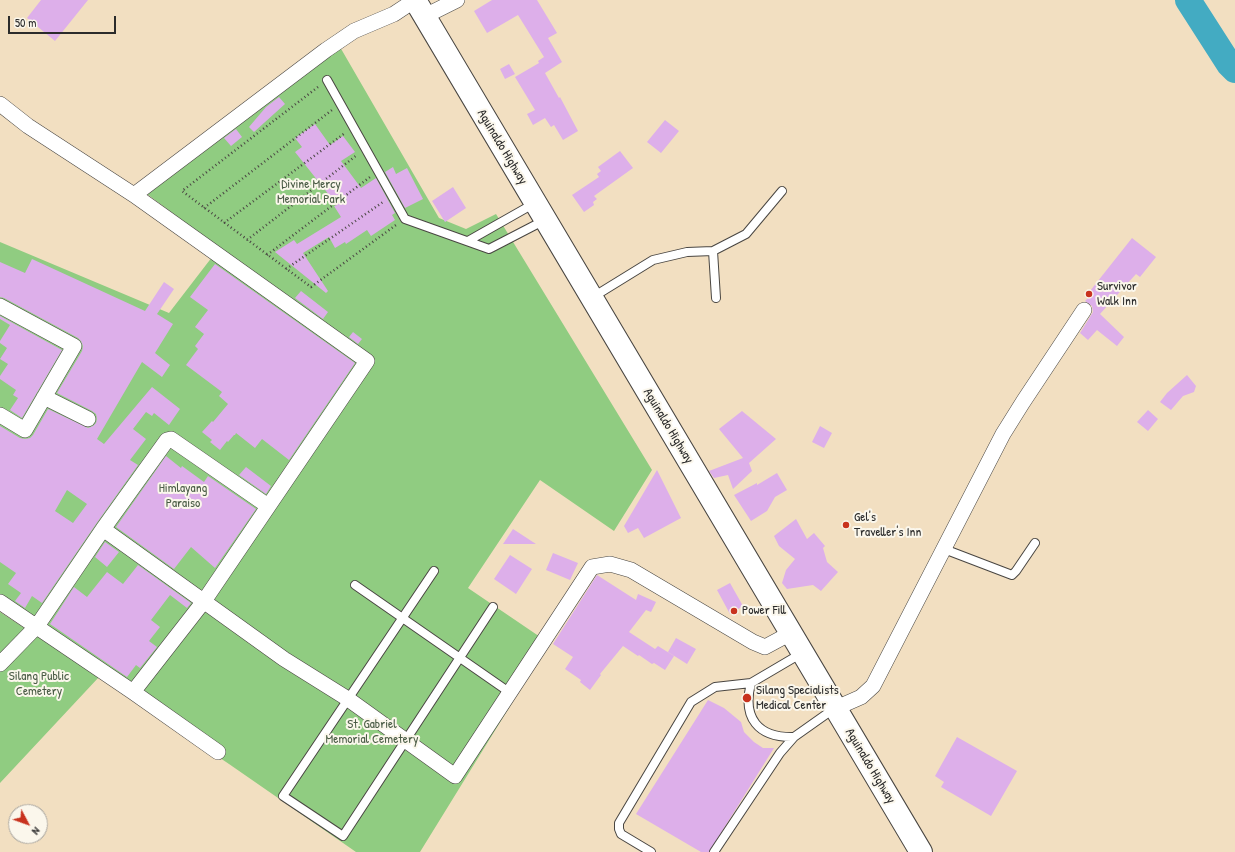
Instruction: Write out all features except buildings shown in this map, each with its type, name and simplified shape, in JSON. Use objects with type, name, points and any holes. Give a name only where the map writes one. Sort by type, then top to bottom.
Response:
[{"type":"main road","name":"Aguinaldo Highway","points":[[420,8],[921,852]]},
{"type":"street","points":[[134,195],[326,50],[354,31],[394,14],[450,1]]},
{"type":"street","points":[[0,104],[28,126],[134,195],[367,361],[204,601],[133,692]]},
{"type":"street","points":[[0,306],[74,346],[25,430],[0,415]]},
{"type":"street","points":[[836,708],[861,698],[873,686],[1003,434],[1084,310]]},
{"type":"street","points":[[44,397],[88,419]]},
{"type":"street","points":[[0,664],[37,626],[167,440],[171,439],[268,506]]},
{"type":"street","points":[[104,529],[284,659],[348,699],[455,776],[592,567],[610,564],[631,570],[753,642],[765,647],[791,633]]},
{"type":"street","points":[[0,602],[133,692],[218,752]]},
{"type":"lane","points":[[327,80],[405,218],[489,249],[540,211]]},
{"type":"lane","points":[[592,298],[653,260],[687,252],[713,251],[746,234],[782,191]]},
{"type":"lane","points":[[468,241],[540,211]]},
{"type":"lane","points":[[713,251],[716,298]]},
{"type":"lane","points":[[944,549],[1012,575],[1035,543]]},
{"type":"lane","points":[[434,571],[284,796],[343,836],[493,607]]},
{"type":"lane","points":[[355,585],[509,692]]},
{"type":"lane","points":[[651,852],[621,834],[619,823],[691,702],[715,687],[751,683],[803,653]]},
{"type":"lane","points":[[751,683],[747,697],[749,711],[755,724],[766,733],[780,738],[794,737]]},
{"type":"lane","points":[[714,852],[780,753],[794,737],[836,708]]},
{"type":"path","points":[[327,80],[182,191],[311,287],[405,218]]},
{"type":"path","points":[[204,208],[340,104]]},
{"type":"path","points":[[224,223],[353,126]]},
{"type":"path","points":[[247,240],[366,149]]},
{"type":"path","points":[[267,255],[378,171]]},
{"type":"path","points":[[286,269],[392,196]]},
{"type":"green space","points":[[340,47],[439,218],[466,229],[496,214],[652,470],[614,531],[540,480],[468,588],[549,643],[420,852],[356,852],[229,764],[99,677],[0,783],[0,612],[70,658],[0,611],[0,242],[169,313],[219,248],[147,194]]},
{"type":"waterway","points":[[1188,0],[1229,64],[1235,70]]},
{"type":"place","name":"Survivor Walk Inn","points":[[1089,294]]},
{"type":"place","name":"Gel's Traveller's Inn","points":[[846,525]]},
{"type":"place","name":"Power Fill","points":[[734,611]]},
{"type":"place","name":"Silang Specialists Medical Center","points":[[747,698]]},
{"type":"park label","name":"Divine Mercy Memorial Park","points":[[311,192]]},
{"type":"park label","name":"Himlayang Paraiso","points":[[183,496]]},
{"type":"park label","name":"Silang Public Cemetery","points":[[39,684]]},
{"type":"park label","name":"St. Gabriel Memorial Cemetery","points":[[372,732]]}]
